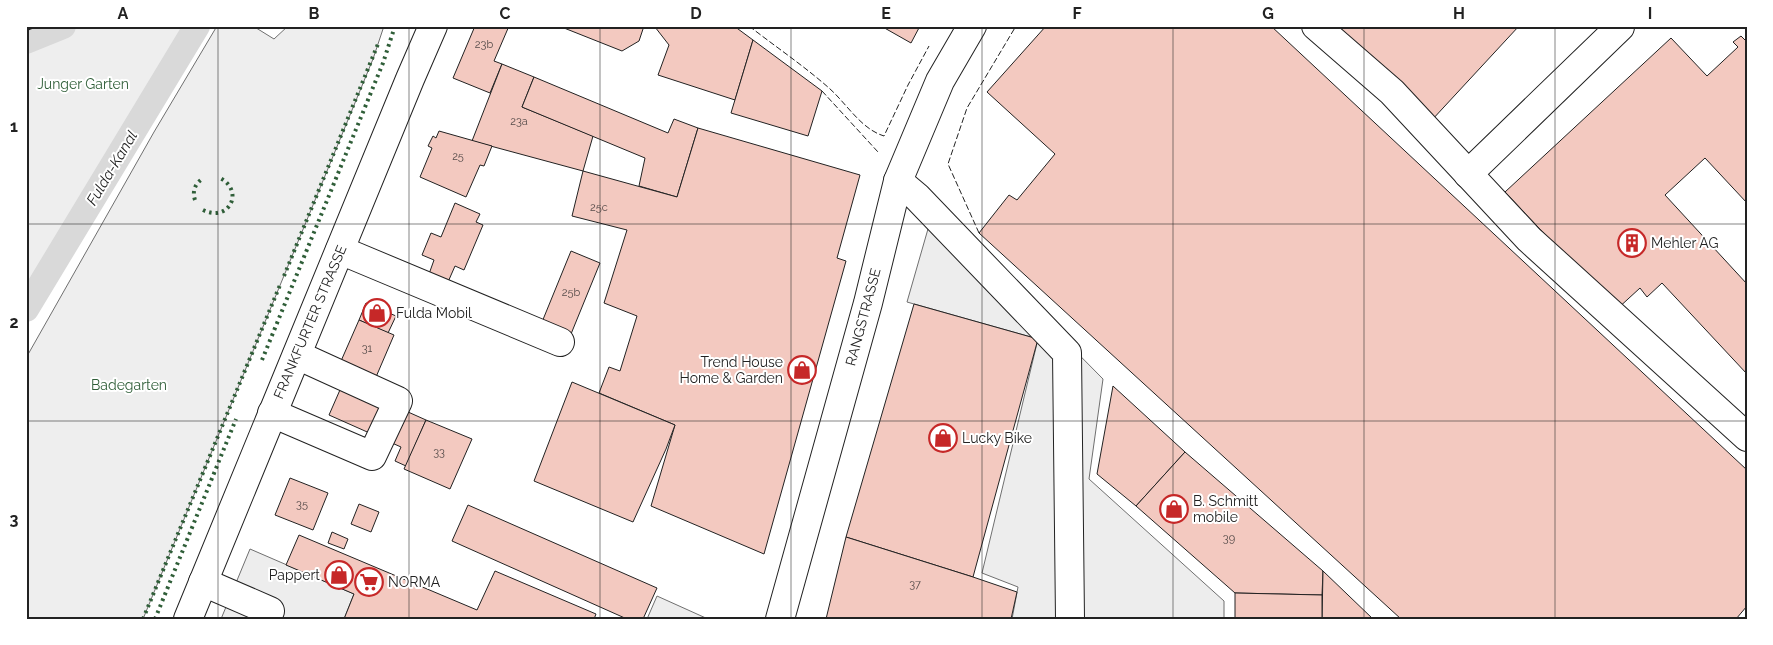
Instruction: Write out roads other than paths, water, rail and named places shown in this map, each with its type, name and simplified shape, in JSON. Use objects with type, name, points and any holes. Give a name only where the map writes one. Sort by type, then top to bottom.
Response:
[{"type":"main road","name":"FRANKFURTER STRASSE","points":[[188,619],[433,26]]},
{"type":"main road","name":"RANGSTRASSE","points":[[780,619],[868,303],[898,181],[940,81],[972,26]]},
{"type":"main road","points":[[1316,26],[1392,92],[1529,239],[1747,437]]},
{"type":"main road","points":[[1468,174],[1621,27]]},
{"type":"main road","points":[[898,181],[917,197],[1066,353],[1070,619]]},
{"type":"main road","points":[[340,250],[560,342]]},
{"type":"main road","points":[[272,413],[372,456],[398,401],[297,355]]},
{"type":"main road","points":[[203,582],[270,611]]},
{"type":"waterway","name":"Fulda-Kanal","points":[[26,41],[63,26]]},
{"type":"waterway","name":"Fulda-Kanal","points":[[26,309],[197,26]]},
{"type":"place","name":"Mehler AG","points":[[1632,243]]},
{"type":"place","name":"Fulda Mobil","points":[[377,313]]},
{"type":"place","name":"Trend House Home & Garden","points":[[802,370]]},
{"type":"place","name":"Lucky Bike","points":[[943,438]]},
{"type":"place","name":"B. Schmitt mobile","points":[[1174,509]]},
{"type":"place","name":"Pappert","points":[[339,575]]},
{"type":"place","name":"NORMA","points":[[369,582]]},
{"type":"park label","name":"Junger Garten","points":[[83,84]]},
{"type":"park label","name":"Badegarten","points":[[129,385]]}]
